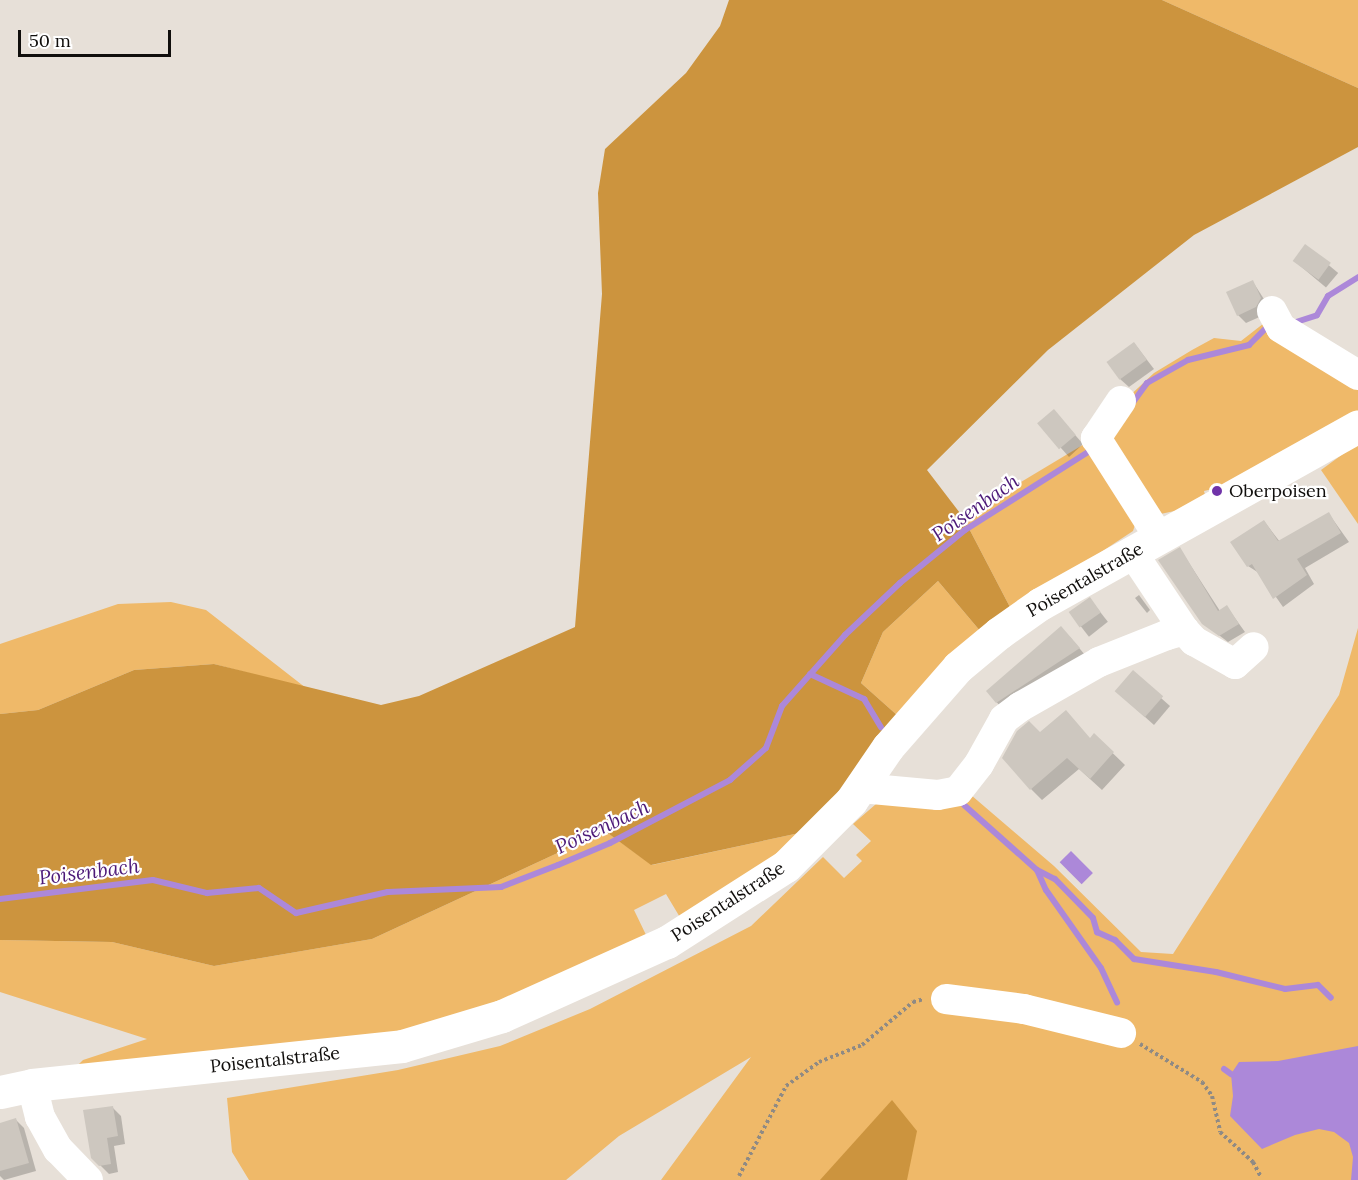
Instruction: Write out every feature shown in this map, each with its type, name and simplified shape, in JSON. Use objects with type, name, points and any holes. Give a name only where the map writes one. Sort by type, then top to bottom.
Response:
[{"type":"main road","name":"Poisentalstraße","points":[[0,1092],[32,1085],[402,1046],[502,1016],[667,942],[786,866],[861,788],[888,747],[957,667],[1040,604],[1358,426]]},
{"type":"lane","points":[[1275,318],[1358,375]]},
{"type":"lane","points":[[1121,401],[1096,438],[1184,630],[1194,641],[1235,664],[1254,647]]},
{"type":"lane","points":[[861,788],[938,795],[958,791],[979,764],[1004,719],[1020,707],[1099,662],[1184,630]]},
{"type":"lane","points":[[946,999],[1024,1009],[1121,1033]]},
{"type":"lane","points":[[32,1085],[40,1117],[58,1149],[88,1180]]},
{"type":"path","points":[[739,1176],[786,1086],[800,1073],[862,1045],[913,1002],[946,999]]},
{"type":"path","points":[[1121,1033],[1202,1082],[1212,1096],[1220,1132],[1253,1162],[1261,1177]]},
{"type":"shaded area","points":[[729,0],[1162,0],[1358,88],[1358,147],[1194,235],[1048,350],[927,470],[963,517],[1012,611],[981,632],[938,581],[883,632],[861,683],[898,716],[852,778],[804,832],[651,865],[605,831],[372,939],[214,966],[112,942],[0,940],[0,714],[38,710],[134,670],[214,664],[381,705],[419,696],[575,627],[602,294],[598,193],[605,149],[686,73],[720,26]]},
{"type":"shaded area","points":[[1162,0],[1358,0],[1358,88]]},
{"type":"shaded area","points":[[1268,320],[1358,381],[1358,411],[1229,485],[1204,491],[1205,495],[1184,509],[1151,516],[1104,446],[1124,401],[1154,373],[1192,350],[1214,338],[1241,341]]},
{"type":"shaded area","points":[[1086,443],[1136,522],[1133,531],[1012,611],[963,517]]},
{"type":"shaded area","points":[[1358,443],[1358,524],[1321,470]]},
{"type":"shaded area","points":[[938,581],[981,632],[898,716],[861,683],[883,632]]},
{"type":"shaded area","points":[[171,602],[206,610],[306,688],[214,664],[134,670],[38,710],[0,714],[0,644],[118,604]]},
{"type":"shaded area","points":[[1358,628],[1358,1180],[661,1180],[751,1057],[619,1136],[566,1180],[249,1180],[232,1152],[227,1098],[398,1070],[500,1046],[590,1009],[751,926],[823,857],[844,878],[862,861],[856,855],[871,841],[853,824],[876,804],[971,795],[1054,866],[1141,952],[1173,954],[1339,695]]},
{"type":"shaded area","points":[[605,831],[652,865],[804,832],[758,873],[681,919],[666,894],[634,910],[648,939],[533,992],[395,1036],[75,1068],[83,1060],[147,1039],[0,992],[0,940],[112,942],[214,966],[372,939]]},
{"type":"shaded area","points":[[1071,851],[1093,873],[1082,884],[1060,862]]},
{"type":"shaded area","points":[[1358,1046],[1358,1180],[1351,1180],[1353,1157],[1349,1143],[1334,1132],[1319,1129],[1295,1135],[1262,1149],[1230,1116],[1233,1096],[1231,1074],[1239,1062],[1278,1061]]},
{"type":"shaded area","points":[[892,1100],[917,1131],[907,1180],[820,1180]]},
{"type":"building","points":[[1305,244],[1331,263],[1319,280],[1293,261]]},
{"type":"building","points":[[1253,280],[1261,298],[1256,307],[1237,316],[1226,292]]},
{"type":"building","points":[[1134,342],[1147,360],[1119,380],[1106,362]]},
{"type":"building","points":[[1054,409],[1076,435],[1059,449],[1037,423]]},
{"type":"building","points":[[1329,512],[1341,533],[1297,559],[1307,575],[1273,599],[1252,564],[1247,567],[1230,542],[1264,520],[1278,541]]},
{"type":"building","points":[[1180,547],[1218,611],[1227,605],[1239,624],[1219,636],[1202,624],[1158,560]]},
{"type":"building","points":[[1090,597],[1101,613],[1080,627],[1069,612]]},
{"type":"building","points":[[1061,626],[1080,648],[996,703],[986,691]]},
{"type":"building","points":[[1133,670],[1163,696],[1145,717],[1115,691]]},
{"type":"building","points":[[1066,710],[1090,738],[1094,733],[1114,752],[1090,779],[1067,758],[1030,790],[1002,758],[1017,731],[1029,721],[1040,732]]},
{"type":"building","points":[[113,1106],[118,1136],[107,1138],[111,1164],[99,1166],[91,1158],[83,1110]]},
{"type":"building","points":[[16,1118],[29,1163],[0,1171],[0,1123]]},
{"type":"waterway","name":"Poisenbach","points":[[1293,323],[1317,315],[1328,296],[1358,277]]},
{"type":"waterway","name":"Poisenbach","points":[[1131,405],[1147,383],[1188,360],[1249,345],[1271,323]]},
{"type":"waterway","name":"Poisenbach","points":[[0,899],[153,880],[207,893],[259,888],[296,913],[388,892],[501,887],[558,865],[610,843],[730,780],[766,748],[782,706],[845,635],[900,583],[965,530],[1091,450]]},
{"type":"waterway","points":[[810,674],[864,699],[881,727]]},
{"type":"waterway","points":[[964,805],[1037,870],[1046,890],[1101,968],[1117,1003]]},
{"type":"waterway","points":[[1037,870],[1055,879],[1093,918],[1097,932],[1115,940],[1134,959],[1216,972],[1285,989],[1318,985],[1331,998]]},
{"type":"waterway","points":[[1224,1069],[1231,1074]]},
{"type":"place","name":"Oberpoisen","points":[[1217,491]]}]
